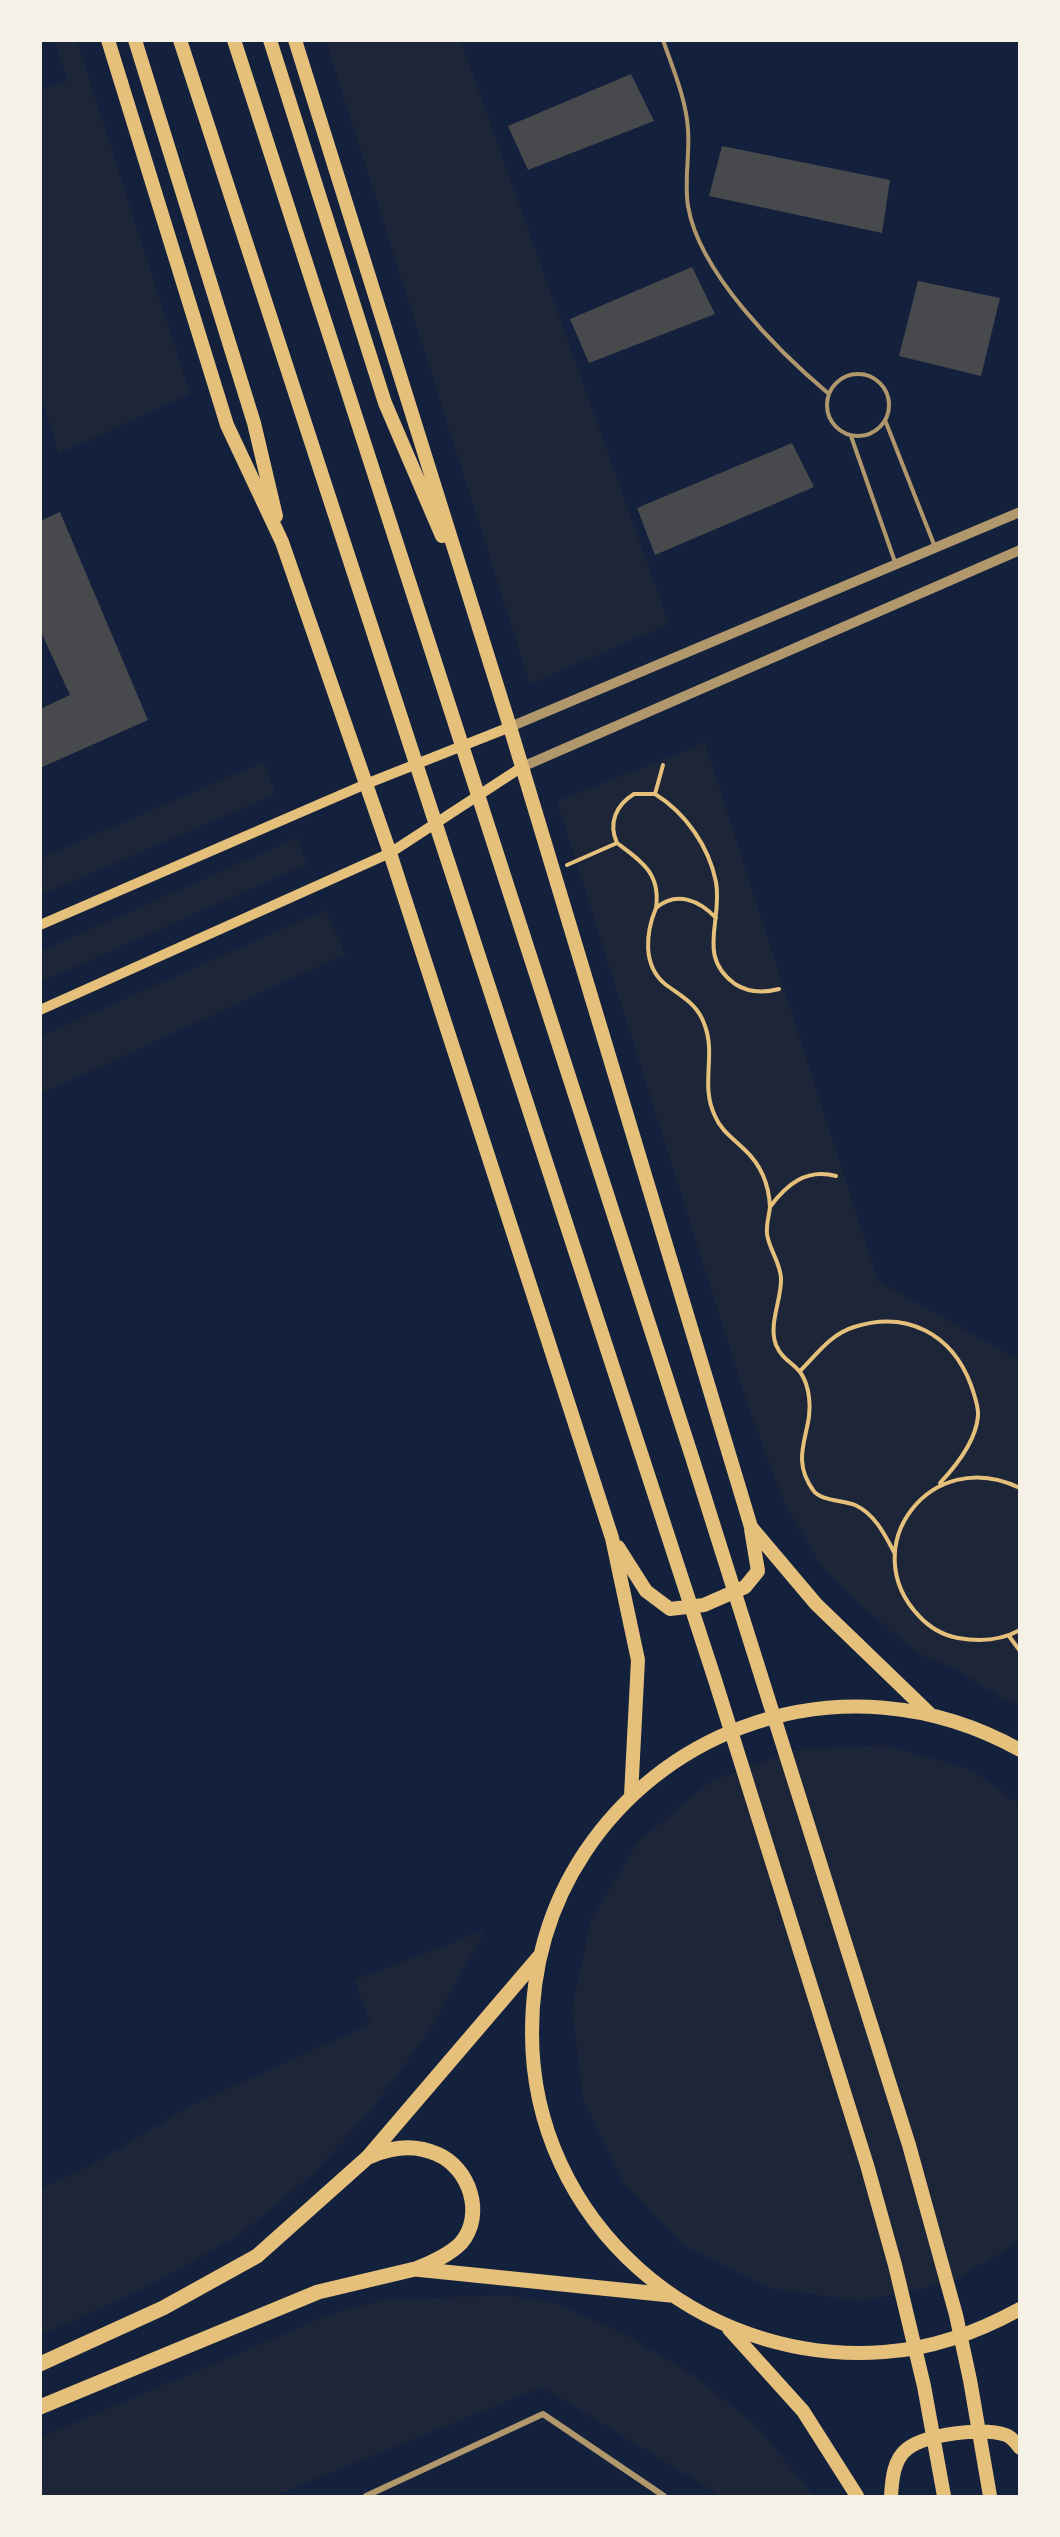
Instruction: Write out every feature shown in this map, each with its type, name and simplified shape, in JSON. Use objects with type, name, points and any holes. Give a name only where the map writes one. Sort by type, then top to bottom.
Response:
[{"type":"highway","points":[[108,40],[227,425],[282,542]]},
{"type":"highway","points":[[135,40],[254,423],[282,542],[390,853],[612,1538],[638,1660],[631,1796]]},
{"type":"highway","points":[[180,40],[711,1669],[863,2154],[898,2276],[924,2386],[944,2496]]},
{"type":"highway","points":[[234,40],[692,1457],[906,2134],[956,2315],[990,2496]]},
{"type":"highway","points":[[270,40],[385,403],[472,606]]},
{"type":"highway","points":[[296,40],[510,727],[751,1527],[758,1571],[745,1587],[704,1605],[670,1609],[646,1591],[612,1538]]},
{"type":"highway","points":[[751,1527],[816,1604],[930,1714]]},
{"type":"highway","points":[[1020,1750],[965,1724],[930,1714],[877,1706],[823,1707],[770,1717],[720,1735],[673,1762],[631,1796],[600,1831],[573,1870],[553,1912],[539,1958],[532,2005],[532,2053],[539,2100],[553,2146],[574,2190],[600,2229],[633,2265],[670,2295],[728,2327],[790,2346],[832,2353],[885,2352],[938,2343],[989,2325],[1020,2309]]},
{"type":"highway","points":[[40,2364],[163,2308],[257,2256],[368,2157],[539,1958]]},
{"type":"highway","points":[[40,2408],[318,2292],[415,2269],[440,2259],[461,2242],[470,2227],[473,2203],[467,2182],[456,2168],[438,2154],[418,2149],[401,2147],[384,2150],[368,2157]]},
{"type":"highway","points":[[415,2269],[670,2295]]},
{"type":"highway","points":[[728,2327],[803,2411],[857,2496]]},
{"type":"highway","points":[[891,2496],[894,2468],[906,2450],[933,2437],[996,2433],[1009,2436],[1020,2448]]},
{"type":"main road","points":[[40,925],[366,784],[510,727]]},
{"type":"main road","points":[[40,1010],[390,853],[522,767]]},
{"type":"street","points":[[510,727],[1020,512]]},
{"type":"street","points":[[522,767],[1020,550]]},
{"type":"street","points":[[366,2496],[543,2415],[664,2496]]},
{"type":"lane","points":[[663,40],[687,117],[688,207],[703,247],[717,273],[742,307],[796,365],[829,394]]},
{"type":"lane","points":[[849,376],[868,376],[882,386],[887,394],[888,412],[885,420],[873,433],[864,436],[851,435],[838,429],[831,422],[828,413],[829,394],[834,386],[849,376]]},
{"type":"lane","points":[[885,420],[935,548]]},
{"type":"lane","points":[[851,435],[896,564]]},
{"type":"path","points":[[655,794],[663,765]]},
{"type":"path","points":[[779,989],[767,992],[747,990],[739,986],[718,967],[713,952],[717,894],[708,855],[684,819],[655,794],[633,794],[623,801],[613,821],[613,835],[617,843],[641,860],[652,874],[657,892],[656,908],[647,942],[652,965],[663,982],[689,1000],[701,1016],[708,1036],[706,1085],[710,1104],[719,1125],[747,1152],[761,1172],[770,1193],[767,1235],[781,1277],[774,1325],[775,1341],[781,1353],[801,1370],[805,1377],[810,1406],[801,1457],[804,1471],[813,1491],[862,1510],[877,1524],[895,1554]]},
{"type":"path","points":[[553,871],[617,843]]},
{"type":"path","points":[[656,908],[670,900],[687,899],[701,903],[716,918]]},
{"type":"path","points":[[770,1207],[787,1187],[803,1177],[820,1173],[836,1176]]},
{"type":"path","points":[[801,1370],[831,1339],[852,1327],[892,1322],[911,1325],[940,1338],[962,1365],[978,1412],[976,1427],[957,1464],[938,1485],[923,1496],[908,1516],[897,1540],[895,1554],[899,1586],[914,1610],[928,1626],[954,1637],[971,1641],[1009,1636],[1020,1630]]},
{"type":"path","points":[[938,1485],[958,1479],[980,1477],[1005,1482],[1020,1488]]},
{"type":"path","points":[[1009,1636],[1020,1651]]},
{"type":"shaded area","points":[[54,41],[77,41],[190,394],[59,454],[41,395],[41,89],[68,81]]},
{"type":"shaded area","points":[[326,41],[461,41],[669,624],[530,684]]},
{"type":"shaded area","points":[[705,743],[878,1281],[1019,1360],[1019,1705],[1005,1700],[959,1671],[916,1652],[865,1609],[820,1564],[783,1500],[749,1409],[557,801]]},
{"type":"shaded area","points":[[263,762],[276,794],[41,895],[41,858]]},
{"type":"shaded area","points":[[297,838],[307,864],[41,982],[41,951]]},
{"type":"shaded area","points":[[325,910],[345,954],[41,1094],[41,1036]]},
{"type":"shaded area","points":[[884,1745],[972,1770],[1019,1804],[1019,2242],[952,2282],[861,2301],[768,2288],[685,2246],[622,2181],[583,2099],[572,2009],[591,1920],[638,1842],[708,1783],[793,1750]]},
{"type":"shaded area","points":[[485,1930],[429,2031],[372,2109],[313,2174],[238,2236],[147,2287],[41,2335],[41,2188],[90,2166],[190,2106],[351,2033],[370,2022],[355,1980]]},
{"type":"shaded area","points":[[508,2295],[558,2304],[628,2336],[695,2376],[758,2427],[814,2496],[721,2496],[542,2387],[274,2496],[41,2496],[41,2437],[334,2313],[383,2300]]},
{"type":"building","points":[[631,74],[654,121],[528,170],[508,126]]},
{"type":"building","points":[[722,146],[890,180],[882,233],[709,196]]},
{"type":"building","points":[[692,267],[715,314],[589,363],[570,319]]},
{"type":"building","points":[[918,281],[1000,298],[981,376],[899,356]]},
{"type":"building","points":[[792,443],[814,487],[655,555],[637,508]]},
{"type":"building","points":[[60,512],[148,720],[40,768],[40,709],[70,695],[40,630],[40,521]]}]
